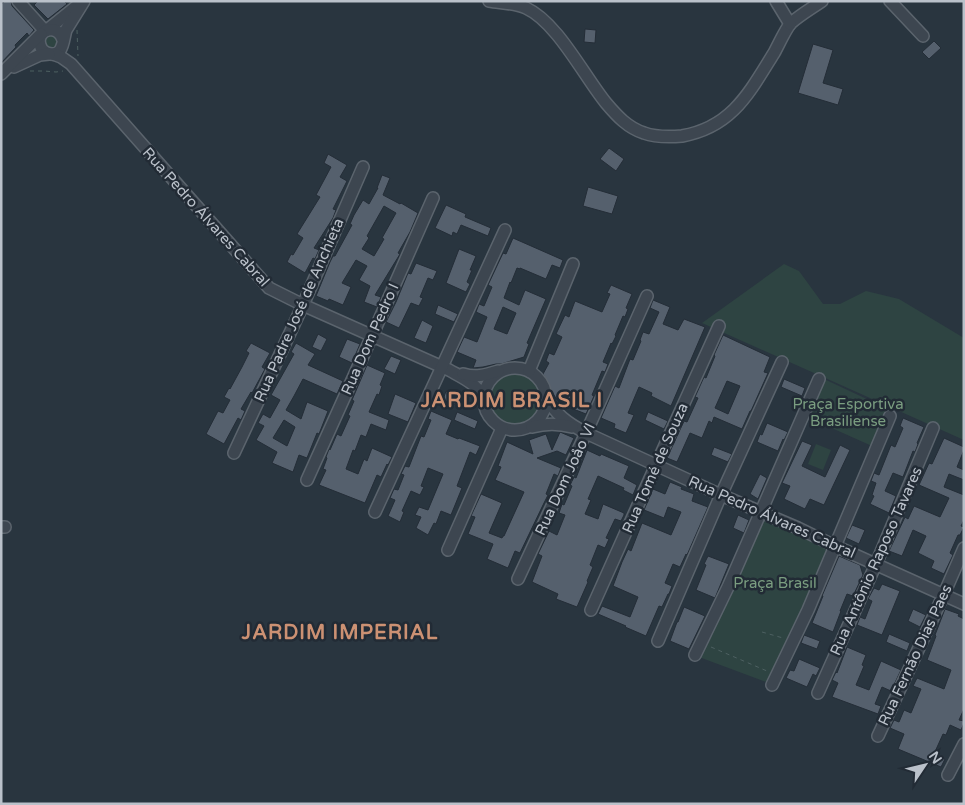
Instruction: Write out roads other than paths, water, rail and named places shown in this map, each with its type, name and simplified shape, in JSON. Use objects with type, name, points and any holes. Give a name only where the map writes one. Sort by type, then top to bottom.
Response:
[{"type":"street","points":[[18,1],[44,32]]},
{"type":"street","points":[[3,72],[44,32],[83,1]]},
{"type":"street","points":[[3,72],[40,55],[60,51],[66,30],[83,1]]},
{"type":"street","points":[[489,1],[527,8],[541,17],[558,36],[619,118],[632,128],[645,134],[675,137],[691,134],[715,125],[732,113],[748,94],[790,24],[822,1]]},
{"type":"street","points":[[776,1],[790,24]]},
{"type":"street","points":[[890,1],[923,36]]},
{"type":"street","points":[[52,29],[62,36],[65,52],[71,64],[61,57],[42,50],[39,42],[44,32],[52,29]]},
{"type":"street","name":"Rua Pedro Álvares Cabral","points":[[71,64],[265,285],[273,291],[446,368],[475,377],[504,369]]},
{"type":"street","name":"Rua Padre José de Anchieta","points":[[234,452],[303,305],[363,167]]},
{"type":"street","name":"Rua Dom Pedro I","points":[[306,480],[433,198]]},
{"type":"street","points":[[375,512],[446,368],[505,230]]},
{"type":"street","points":[[529,371],[573,264]]},
{"type":"street","name":"Rua Dom Joåo VI","points":[[518,579],[583,431],[647,296]]},
{"type":"street","name":"Rua Tomé de Souza","points":[[592,610],[719,326]]},
{"type":"street","points":[[658,641],[721,495],[782,362]]},
{"type":"street","name":"Rua Pedro Álvares Cabral","points":[[446,368],[477,388],[484,402]]},
{"type":"street","points":[[515,368],[529,371],[541,382],[545,389],[546,403],[542,415],[533,426],[525,429],[513,431],[502,428],[490,419],[487,414],[484,391],[495,374],[504,369],[515,368]]},
{"type":"street","points":[[695,655],[728,587],[819,379]]},
{"type":"street","name":"Rua Pedro Álvares Cabral","points":[[546,396],[557,413],[583,431],[964,604]]},
{"type":"street","points":[[775,680],[806,615],[890,416]]},
{"type":"street","name":"Rua Pedro Álvares Cabral","points":[[525,429],[541,424],[557,424],[583,431]]},
{"type":"street","points":[[448,550],[502,428]]},
{"type":"street","name":"Rua Antônio Raposo Tavares","points":[[818,693],[876,564],[933,428]]},
{"type":"street","name":"Rua Fernão Dias Paes","points":[[878,736],[964,548]]},
{"type":"street","points":[[948,775],[964,744]]},
{"type":"district","name":"JARDIM BRASIL I","points":[[512,400]]},
{"type":"district","name":"JARDIM IMPERIAL","points":[[340,632]]},
{"type":"park label","name":"Praça Esportiva Brasiliense","points":[[848,412]]},
{"type":"park label","name":"Praça Brasil","points":[[775,583]]}]
